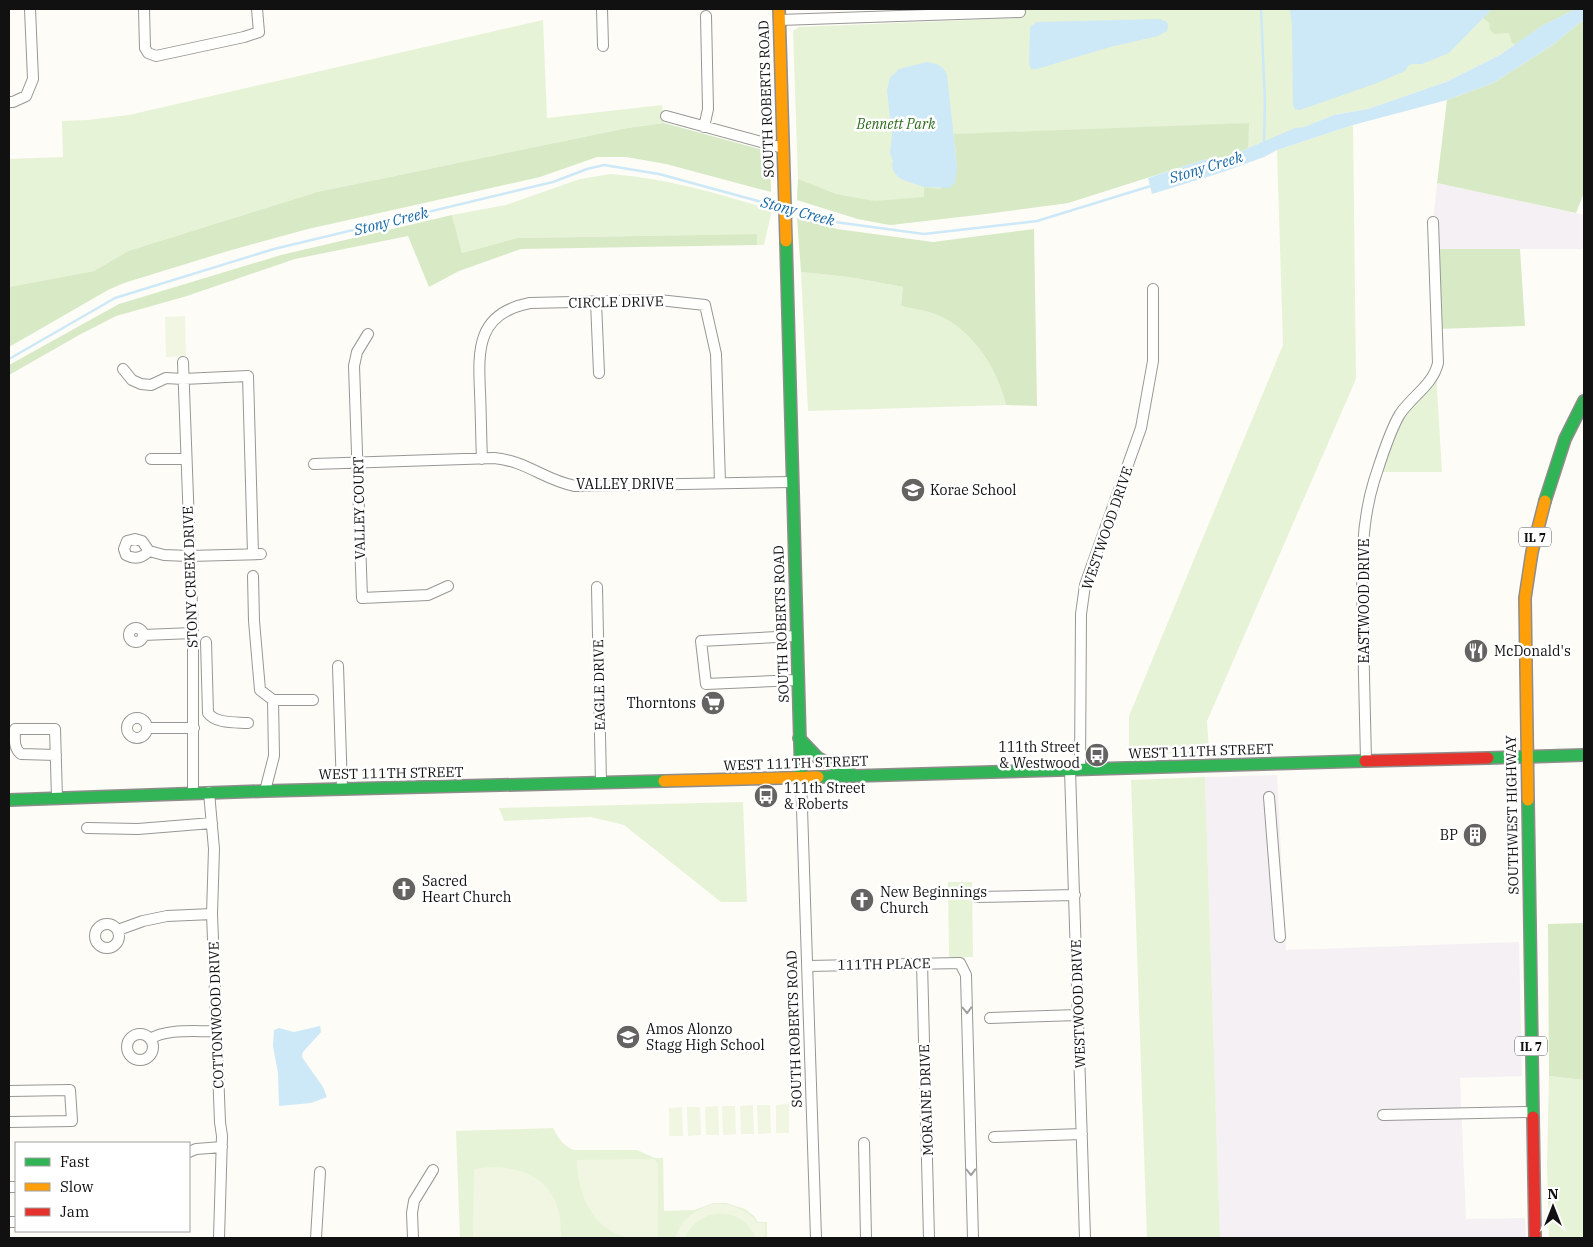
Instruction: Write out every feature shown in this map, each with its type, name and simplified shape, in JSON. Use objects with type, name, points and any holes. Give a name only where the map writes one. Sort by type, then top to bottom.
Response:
[{"type":"main road","name":"SOUTH ROBERTS ROAD","points":[[779,14],[800,778]]},
{"type":"main road","name":"SOUTHWEST HIGHWAY","points":[[1535,1238],[1525,598],[1532,551],[1546,496],[1562,447],[1584,401]]},
{"type":"main road","points":[[799,738],[818,758],[856,776]]},
{"type":"main road","name":"WEST 111TH STREET","points":[[9,800],[209,792],[800,778],[1584,755]]},
{"type":"street","points":[[9,102],[26,96],[33,80],[30,9]]},
{"type":"street","points":[[144,9],[146,48],[148,53],[156,56],[259,32],[257,9]]},
{"type":"street","points":[[602,9],[603,46]]},
{"type":"street","points":[[779,14],[1020,12]]},
{"type":"street","points":[[704,127],[708,109],[706,16]]},
{"type":"street","points":[[666,116],[783,148]]},
{"type":"street","name":"EASTWOOD DRIVE","points":[[1366,761],[1361,572],[1364,531],[1374,483],[1393,428],[1406,406],[1432,380],[1436,373],[1438,363],[1433,222]]},
{"type":"street","name":"WESTWOOD DRIVE","points":[[1085,1238],[1075,895],[1075,769],[1081,614],[1085,585],[1141,428],[1153,361],[1153,289]]},
{"type":"street","name":"CIRCLE DRIVE","points":[[482,459],[479,351],[483,337],[490,324],[504,312],[522,304],[659,300],[705,305],[716,354],[720,483]]},
{"type":"street","points":[[596,302],[599,373]]},
{"type":"street","name":"VALLEY COURT","points":[[368,334],[357,352],[354,366],[362,598],[428,595],[448,586]]},
{"type":"street","name":"STONY CREEK DRIVE","points":[[183,362],[193,633],[193,793]]},
{"type":"street","points":[[123,369],[132,380],[141,384],[151,385],[166,378],[248,376],[257,554],[189,556],[164,555],[149,551]]},
{"type":"street","points":[[150,459],[186,459]]},
{"type":"street","name":"VALLEY DRIVE","points":[[314,464],[502,459],[518,462],[555,481],[575,486],[792,482]]},
{"type":"street","points":[[253,576],[254,620],[260,690],[272,700],[313,700]]},
{"type":"street","name":"EAGLE DRIVE","points":[[597,587],[601,783]]},
{"type":"street","points":[[143,635],[193,633]]},
{"type":"street","points":[[797,636],[701,641],[706,684],[798,680]]},
{"type":"street","points":[[206,642],[207,710],[209,716],[224,721],[248,723]]},
{"type":"street","points":[[338,666],[342,789]]},
{"type":"street","points":[[194,679],[206,679]]},
{"type":"street","points":[[265,791],[274,756],[272,700]]},
{"type":"street","points":[[148,728],[194,728]]},
{"type":"street","points":[[56,755],[21,754],[15,744],[15,729],[55,729],[56,755],[57,798]]},
{"type":"street","name":"SOUTH ROBERTS ROAD","points":[[800,778],[816,1238]]},
{"type":"street","name":"COTTONWOOD DRIVE","points":[[209,792],[214,850],[212,914],[222,1147],[219,1238]]},
{"type":"street","points":[[1269,797],[1280,937]]},
{"type":"street","points":[[87,828],[138,829],[212,823]]},
{"type":"street","points":[[977,897],[1075,895]]},
{"type":"street","points":[[118,930],[143,921],[167,916],[212,914]]},
{"type":"street","name":"MORAINE DRIVE","points":[[922,963],[929,1238]]},
{"type":"street","name":"111TH PLACE","points":[[808,966],[960,963],[966,975],[973,1238]]},
{"type":"street","points":[[990,1018],[1078,1015]]},
{"type":"street","points":[[150,1039],[154,1036],[172,1032],[216,1031]]},
{"type":"street","points":[[9,1090],[70,1090],[72,1121],[9,1122]]},
{"type":"street","points":[[1383,1115],[1532,1112]]},
{"type":"street","points":[[994,1137],[1082,1134]]},
{"type":"street","points":[[864,1143],[866,1238]]},
{"type":"street","points":[[190,1152],[196,1149],[222,1147]]},
{"type":"street","points":[[407,1238],[413,1238],[412,1213],[414,1201],[432,1170]]},
{"type":"street","points":[[316,1238],[320,1172]]},
{"type":"shaded area","points":[[1437,183],[1584,215],[1584,249],[1434,249],[1433,222]]},
{"type":"shaded area","points":[[1277,775],[1286,950],[1519,942],[1522,1076],[1460,1078],[1466,1219],[1525,1218],[1526,1238],[1220,1238],[1205,777]]},
{"type":"green space","name":"Bennett Park","points":[[1020,9],[1576,9],[1543,25],[1500,55],[1446,82],[1368,109],[1334,115],[1230,156],[1203,160],[1068,203],[890,225],[858,219],[797,200],[793,31],[799,27],[1019,18]]},
{"type":"green space","points":[[1492,9],[1576,9],[1543,25],[1516,45],[1512,43],[1509,33],[1494,34],[1490,30],[1489,23],[1483,18]]},
{"type":"green space","points":[[543,20],[547,118],[662,105],[664,123],[627,128],[317,192],[128,251],[94,271],[9,287],[9,159],[63,157],[62,121],[129,115]]},
{"type":"green space","points":[[1584,21],[1584,193],[1576,213],[1437,183],[1447,100],[1493,83],[1554,44]]},
{"type":"green space","points":[[664,123],[770,152],[771,192],[666,164],[626,157],[597,157],[540,177],[308,229],[124,283],[108,290],[9,347],[9,287],[94,271],[128,251],[317,192],[627,128]]},
{"type":"green space","points":[[1249,123],[1248,148],[1230,156],[1203,160],[1068,203],[890,225],[858,219],[797,200],[798,179],[836,194],[874,201],[924,197],[924,187],[940,189],[957,167],[954,134]]},
{"type":"green space","points":[[1353,125],[1356,379],[1207,721],[1209,752],[1129,755],[1129,716],[1283,345],[1277,150]]},
{"type":"green space","points":[[611,174],[672,183],[772,210],[764,245],[757,245],[757,234],[517,238],[462,253],[452,215],[506,205],[580,179]]},
{"type":"green space","points":[[452,215],[462,253],[517,238],[757,234],[757,245],[521,249],[459,271],[429,287],[408,236],[295,259],[187,296],[116,316],[9,375],[9,365],[119,304],[281,255]]},
{"type":"green space","points":[[797,218],[837,229],[933,242],[1034,229],[1037,406],[1006,405],[991,366],[975,343],[954,324],[942,317],[901,306],[903,287],[849,277],[801,272]]},
{"type":"green space","points":[[1434,249],[1520,249],[1525,326],[1437,329]]},
{"type":"green space","points":[[801,272],[849,277],[903,287],[901,306],[942,317],[954,324],[975,343],[991,366],[1006,405],[808,411]]},
{"type":"green space","points":[[185,316],[186,356],[166,357],[165,317]]},
{"type":"green space","points":[[1436,373],[1442,472],[1377,472],[1393,428]]},
{"type":"green space","points":[[1205,777],[1220,1238],[1147,1238],[1131,780]]},
{"type":"green space","points":[[743,802],[747,902],[721,902],[624,825],[591,817],[504,821],[499,808]]},
{"type":"green space","points":[[948,882],[972,882],[973,957],[949,957]]},
{"type":"green space","points":[[1584,923],[1584,1080],[1549,1076],[1548,924]]},
{"type":"green space","points":[[1549,1076],[1584,1080],[1584,1238],[1549,1238],[1547,1166]]},
{"type":"green space","points":[[789,1104],[789,1133],[776,1133],[776,1105]]},
{"type":"green space","points":[[753,1105],[754,1134],[741,1134],[740,1106]]},
{"type":"green space","points":[[757,1105],[770,1105],[771,1133],[758,1134]]},
{"type":"green space","points":[[718,1106],[719,1135],[706,1135],[705,1107]]},
{"type":"green space","points":[[722,1106],[735,1106],[736,1134],[723,1135]]},
{"type":"green space","points":[[682,1107],[683,1136],[669,1136],[669,1108]]},
{"type":"green space","points":[[687,1107],[700,1107],[701,1135],[688,1136]]},
{"type":"green space","points":[[553,1128],[561,1141],[573,1150],[637,1150],[655,1158],[663,1158],[664,1211],[694,1210],[713,1203],[726,1203],[745,1209],[758,1222],[767,1222],[767,1238],[460,1238],[456,1131]]},
{"type":"green space","points":[[654,1159],[658,1164],[658,1238],[630,1238],[606,1228],[597,1219],[584,1198],[580,1186],[577,1160]]},
{"type":"green space","points":[[490,1167],[521,1171],[544,1184],[552,1194],[557,1207],[561,1238],[473,1238],[474,1169]]},
{"type":"green space","points":[[713,1204],[726,1204],[738,1207],[757,1223],[765,1223],[765,1238],[756,1238],[749,1227],[741,1220],[731,1215],[720,1214],[709,1215],[700,1220],[691,1227],[685,1238],[675,1238],[689,1216]]},
{"type":"water","points":[[1290,9],[1492,9],[1449,53],[1422,64],[1412,64],[1405,71],[1377,83],[1300,110],[1295,109],[1293,105]]},
{"type":"water","points":[[1576,9],[1584,9],[1584,21],[1554,44],[1493,83],[1447,100],[1353,125],[1277,150],[1264,157],[1223,172],[1152,194],[1148,178],[1203,160],[1230,156],[1295,128],[1304,127],[1334,115],[1368,109],[1446,82],[1500,55],[1543,25]]},
{"type":"water","points":[[1160,19],[1167,22],[1168,26],[1167,31],[1158,36],[1110,47],[1037,69],[1031,69],[1029,63],[1030,27],[1037,22]]},
{"type":"water","points":[[927,62],[934,63],[944,69],[947,75],[957,167],[955,183],[949,188],[924,187],[903,180],[898,177],[892,165],[893,161],[890,153],[892,135],[887,90],[890,78],[899,69]]},
{"type":"water","points":[[320,1026],[321,1032],[303,1052],[302,1057],[323,1087],[327,1097],[311,1103],[279,1106],[278,1073],[273,1046],[274,1030],[279,1028],[294,1032]]},
{"type":"waterway","points":[[1261,9],[1265,102],[1264,142]]},
{"type":"waterway","name":"Stony Creek","points":[[9,359],[115,298],[274,249],[553,182],[587,169],[604,165],[659,174],[780,207]]},
{"type":"waterway","name":"Stony Creek","points":[[790,210],[835,222],[924,234],[1037,221],[1154,185]]},
{"type":"traffic: fast","points":[[786,241],[801,778]]},
{"type":"traffic: fast","points":[[1545,501],[1565,439],[1584,401]]},
{"type":"traffic: fast","points":[[799,738],[818,758],[853,775]]},
{"type":"traffic: fast","points":[[1488,758],[1584,755]]},
{"type":"traffic: fast","points":[[818,777],[1365,761]]},
{"type":"traffic: fast","points":[[9,800],[265,791],[664,781]]},
{"type":"traffic: fast","points":[[1528,800],[1533,1117]]},
{"type":"traffic: slow","points":[[779,9],[786,241]]},
{"type":"traffic: slow","points":[[1528,800],[1525,598],[1532,552],[1545,501]]},
{"type":"traffic: slow","points":[[664,781],[818,777]]},
{"type":"traffic: jam","points":[[1365,761],[1488,758]]},
{"type":"traffic: jam","points":[[1533,1117],[1535,1238]]},
{"type":"place","name":"Korae School","points":[[913,490]]},
{"type":"place","name":"McDonald's","points":[[1476,651]]},
{"type":"place","name":"Thorntons","points":[[713,703]]},
{"type":"place","name":"111th Street & Westwood","points":[[1097,755]]},
{"type":"place","name":"111th Street & Roberts","points":[[766,796]]},
{"type":"place","name":"BP","points":[[1475,835]]},
{"type":"place","name":"Sacred Heart Church","points":[[404,889]]},
{"type":"place","name":"New Beginnings Church","points":[[862,900]]},
{"type":"place","name":"Amos Alonzo Stagg High School","points":[[628,1037]]}]
